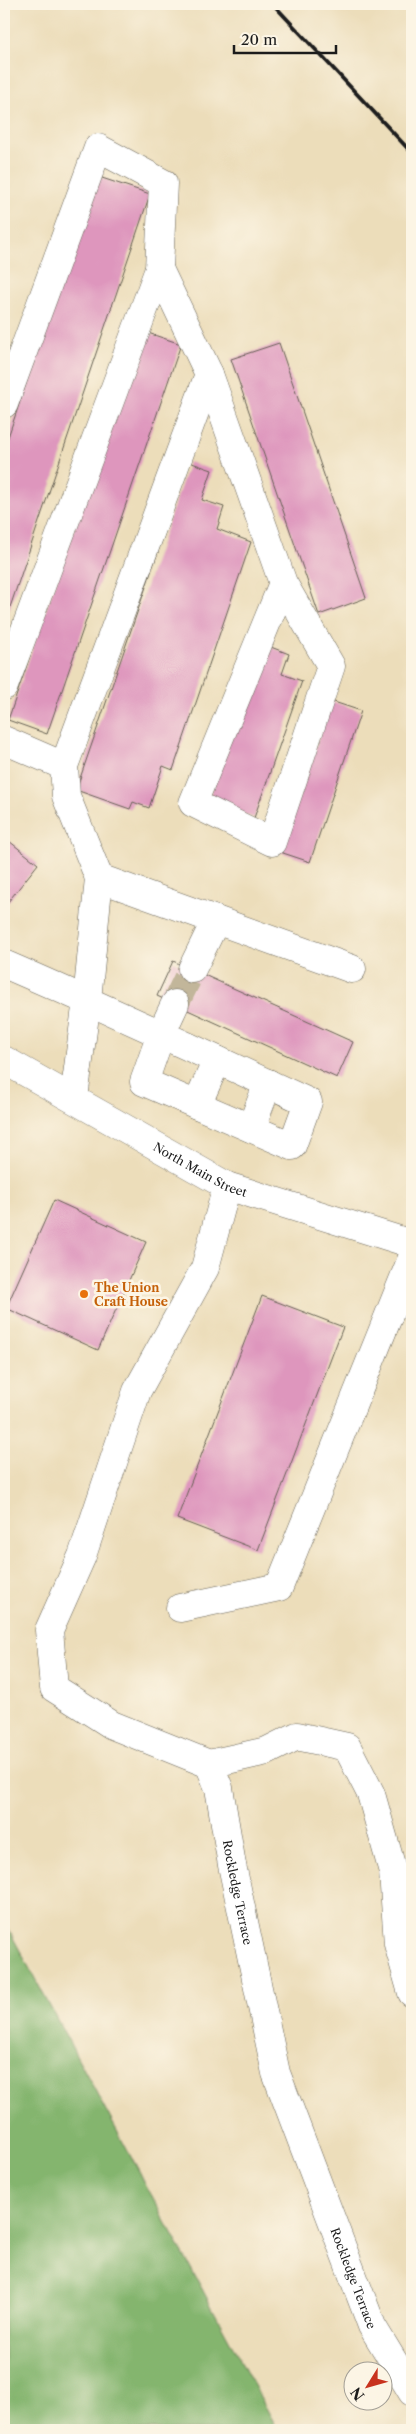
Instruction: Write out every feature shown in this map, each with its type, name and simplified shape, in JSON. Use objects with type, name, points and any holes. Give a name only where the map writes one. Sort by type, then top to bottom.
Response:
[{"type":"main road","points":[[4,404],[98,148],[163,183],[159,269],[4,686]]},
{"type":"main road","points":[[159,269],[210,374],[283,582],[331,666],[272,842],[193,803],[283,582]]},
{"type":"main road","points":[[74,1098],[87,1000],[99,878],[66,796],[64,766],[210,374]]},
{"type":"main road","points":[[4,740],[64,766]]},
{"type":"main road","points":[[99,878],[352,969]]},
{"type":"main road","points":[[192,969],[216,920]]},
{"type":"main road","points":[[4,964],[87,1000],[161,1034],[218,1060],[268,1083],[308,1102],[292,1146],[144,1082],[161,1034],[175,1004]]},
{"type":"main road","name":"North Main Street","points":[[4,1060],[227,1186],[412,1244]]},
{"type":"main road","points":[[197,1105],[218,1060]]},
{"type":"main road","points":[[251,1128],[268,1083]]},
{"type":"main road","points":[[227,1186],[205,1268],[137,1391],[82,1556],[49,1630],[54,1688],[112,1725],[210,1764],[266,1751],[297,1736],[347,1747],[371,1794],[393,1872],[398,1944],[412,1993]]},
{"type":"main road","points":[[180,1608],[279,1587],[412,1258]]},
{"type":"main road","name":"Rockledge Terrace","points":[[210,1764],[219,1788],[232,1864],[276,2073],[372,2326],[412,2392]]},
{"type":"green space","points":[[4,1921],[278,2430],[4,2430]]},
{"type":"building","points":[[96,176],[150,194],[4,625],[4,449]]},
{"type":"building","points":[[142,331],[181,344],[47,734],[8,720]]},
{"type":"building","points":[[279,343],[366,598],[319,615],[231,359]]},
{"type":"building","points":[[189,462],[212,470],[202,500],[224,507],[217,529],[251,542],[173,770],[163,766],[149,808],[133,802],[130,809],[76,790]]},
{"type":"building","points":[[263,644],[289,654],[282,674],[302,681],[254,818],[208,801]]},
{"type":"building","points":[[331,701],[361,711],[310,862],[280,852]]},
{"type":"building","points":[[4,837],[38,864],[4,907]]},
{"type":"building","points":[[173,961],[353,1042],[337,1078],[157,996]]},
{"type":"building","points":[[54,1200],[146,1242],[98,1350],[6,1308]]},
{"type":"building","points":[[262,1296],[343,1327],[258,1550],[177,1519]]},
{"type":"tunnel","points":[[175,1004],[192,969]]},
{"type":"railway","points":[[273,4],[412,153]]},
{"type":"place","name":"The Union Craft House","points":[[84,1294]]}]
